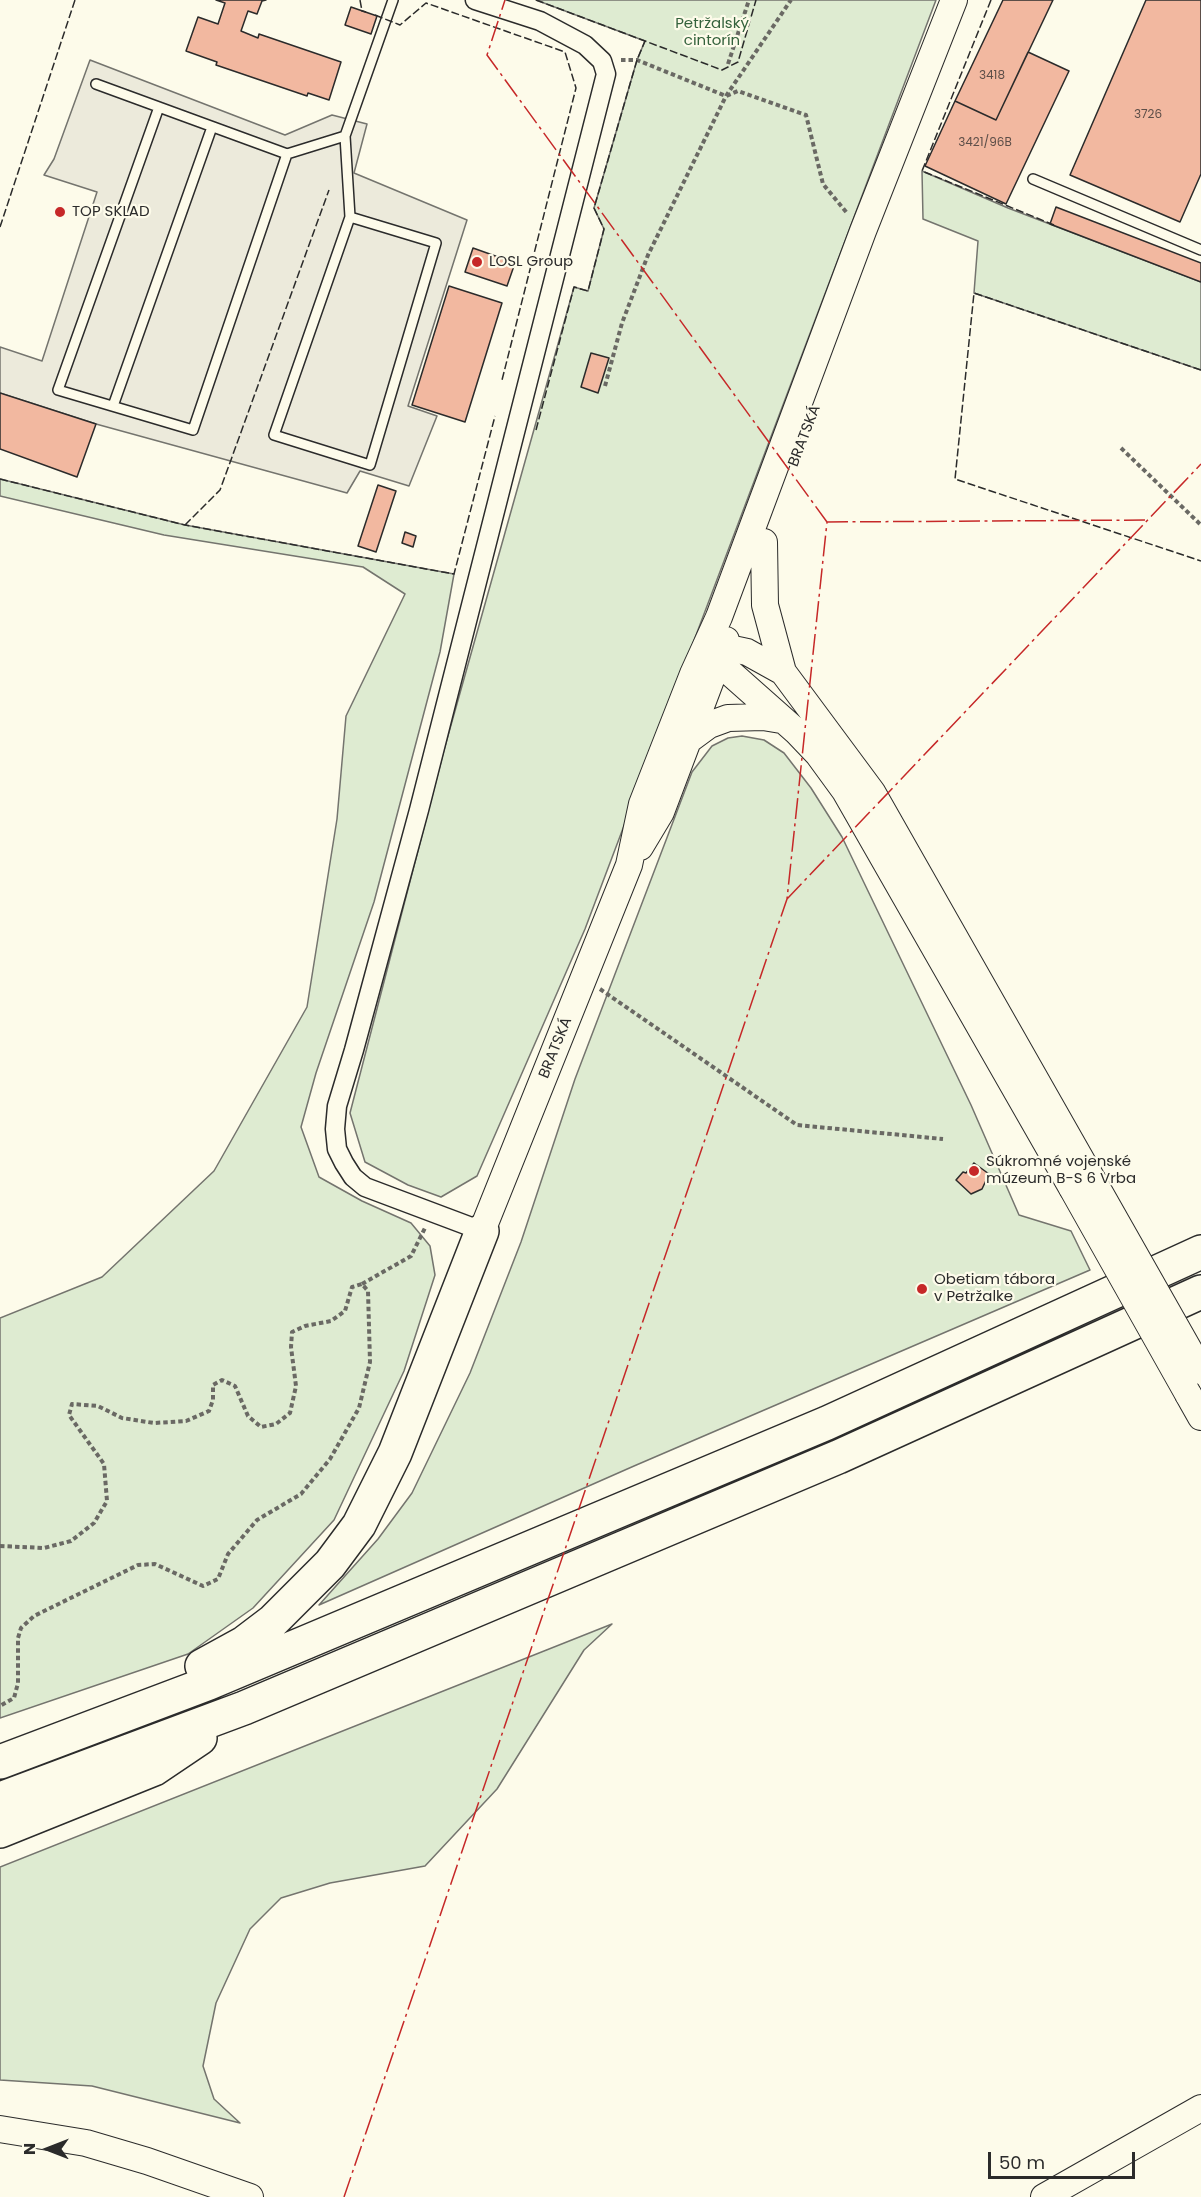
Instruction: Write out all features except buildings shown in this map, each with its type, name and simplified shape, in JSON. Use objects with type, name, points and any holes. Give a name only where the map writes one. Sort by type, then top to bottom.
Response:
[{"type":"highway","points":[[0,1740],[205,1664],[244,1643],[300,1596],[330,1564],[359,1525],[378,1488],[395,1453],[482,1231]]},
{"type":"highway","points":[[0,1762],[209,1683],[827,1423],[1201,1251]]},
{"type":"highway","points":[[0,1799],[244,1708],[838,1457],[1201,1292]]},
{"type":"highway","points":[[0,1830],[154,1769],[244,1708]]},
{"type":"main road","name":"BRATSKÁ","points":[[482,1231],[629,865],[642,804],[693,674],[719,617],[863,231],[954,0]]},
{"type":"main road","name":"BRATSKÁ","points":[[629,865],[661,812],[690,739],[967,0]]},
{"type":"main road","points":[[764,542],[765,605],[783,672],[842,750],[888,819],[1082,1183],[1201,1417]]},
{"type":"main road","points":[[719,617],[721,653],[727,670],[818,754],[845,791],[1082,1183],[1201,1371]]},
{"type":"main road","points":[[693,674],[708,658],[733,649],[747,652],[783,672]]},
{"type":"main road","points":[[690,739],[709,725],[728,718],[763,717],[781,720]]},
{"type":"main road","points":[[1044,2197],[1201,2108]]},
{"type":"main road","points":[[0,2129],[86,2143],[147,2161],[250,2197]]},
{"type":"street","points":[[475,0],[540,21],[585,45],[602,61],[606,74],[605,86],[550,288],[416,821],[354,1050],[336,1106],[334,1129],[338,1149],[353,1177],[364,1187],[482,1231]]},
{"type":"lane","points":[[350,217],[436,243],[370,465],[274,435],[350,217],[345,136],[393,0]]},
{"type":"lane","points":[[96,84],[287,154],[345,136]]},
{"type":"lane","points":[[159,107],[58,390],[193,430],[287,154]]},
{"type":"lane","points":[[113,406],[212,127]]},
{"type":"lane","points":[[1033,179],[1201,250]]},
{"type":"path","points":[[728,64],[749,0]]},
{"type":"path","points":[[605,386],[622,323],[648,255],[726,96],[790,0]]},
{"type":"path","points":[[602,61],[637,60],[726,96],[738,91],[806,115],[823,184],[850,217]]},
{"type":"path","points":[[1121,448],[1201,525]]},
{"type":"path","points":[[585,979],[796,1125],[943,1139]]},
{"type":"path","points":[[0,1546],[44,1548],[71,1541],[94,1523],[107,1501],[104,1464],[69,1414],[72,1404],[98,1406],[122,1418],[154,1423],[186,1421],[209,1411],[213,1400],[213,1385],[222,1380],[235,1386],[248,1416],[261,1427],[276,1424],[290,1413],[296,1386],[291,1347],[292,1332],[304,1326],[331,1321],[345,1311],[352,1287],[362,1284],[411,1256],[434,1212]]},
{"type":"path","points":[[0,1706],[14,1698],[18,1683],[18,1638],[21,1628],[34,1616],[138,1565],[155,1564],[203,1586],[211,1583],[218,1579],[228,1554],[257,1520],[301,1494],[330,1460],[359,1408],[370,1362],[371,1314],[368,1291],[362,1284]]},
{"type":"green space","name":"Petržalský cintorín","points":[[536,0],[936,0],[585,929],[477,1176],[441,1197],[408,1185],[365,1162],[350,1113],[444,750],[574,287],[588,291],[604,229],[594,208],[637,60],[645,41]]},
{"type":"green space","points":[[922,171],[1008,208],[1201,282],[1201,370],[974,293],[978,241],[923,219]]},
{"type":"green space","points":[[0,479],[185,525],[454,574],[440,652],[374,902],[316,1073],[301,1127],[319,1177],[362,1201],[411,1223],[430,1246],[435,1275],[404,1371],[334,1520],[253,1608],[188,1654],[0,1718],[0,1318],[102,1277],[214,1171],[307,1007],[337,819],[346,716],[405,594],[363,567],[164,535],[0,496]]},
{"type":"green space","points":[[742,736],[764,740],[784,753],[811,788],[842,837],[971,1105],[1019,1215],[1071,1231],[1090,1270],[634,1466],[319,1605],[378,1539],[412,1493],[470,1373],[521,1242],[575,1079],[692,772],[712,746],[728,738]]},
{"type":"green space","points":[[612,1624],[584,1650],[497,1789],[425,1866],[330,1883],[281,1898],[250,1929],[216,2003],[203,2066],[214,2099],[240,2123],[92,2086],[0,2080],[0,1867]]},
{"type":"shaded area","points":[[90,60],[285,135],[332,115],[367,124],[354,173],[467,220],[408,406],[437,416],[409,486],[360,471],[347,493],[96,424],[0,393],[0,347],[42,361],[97,192],[44,175],[54,159]]},
{"type":"fence","points":[[0,227],[75,0]]},
{"type":"fence","points":[[360,0],[362,11],[366,12]]},
{"type":"fence","points":[[536,0],[722,70],[738,62],[756,0]]},
{"type":"fence","points":[[991,0],[922,171],[1054,225]]},
{"type":"fence","points":[[375,15],[400,25],[426,3],[565,52],[576,88],[502,380]]},
{"type":"fence","points":[[536,430],[574,287],[588,291],[604,229],[594,208],[637,60],[645,41]]},
{"type":"fence","points":[[185,525],[220,490],[329,190]]},
{"type":"fence","points":[[1201,370],[974,293],[955,479],[1201,561]]},
{"type":"fence","points":[[0,479],[185,525],[454,574],[495,416]]},
{"type":"power","points":[[344,2197],[787,899],[827,522],[487,55],[505,0]]},
{"type":"power","points":[[787,899],[1201,464]]},
{"type":"power","points":[[827,522],[1148,520]]},
{"type":"place","name":"TOP SKLAD","points":[[60,212]]},
{"type":"place","name":"LOSL Group","points":[[477,262]]},
{"type":"place","name":"Súkromné vojenské múzeum B-S 6 Vrba","points":[[974,1171]]},
{"type":"place","name":"Obetiam tábora v Petržalke","points":[[922,1289]]}]
